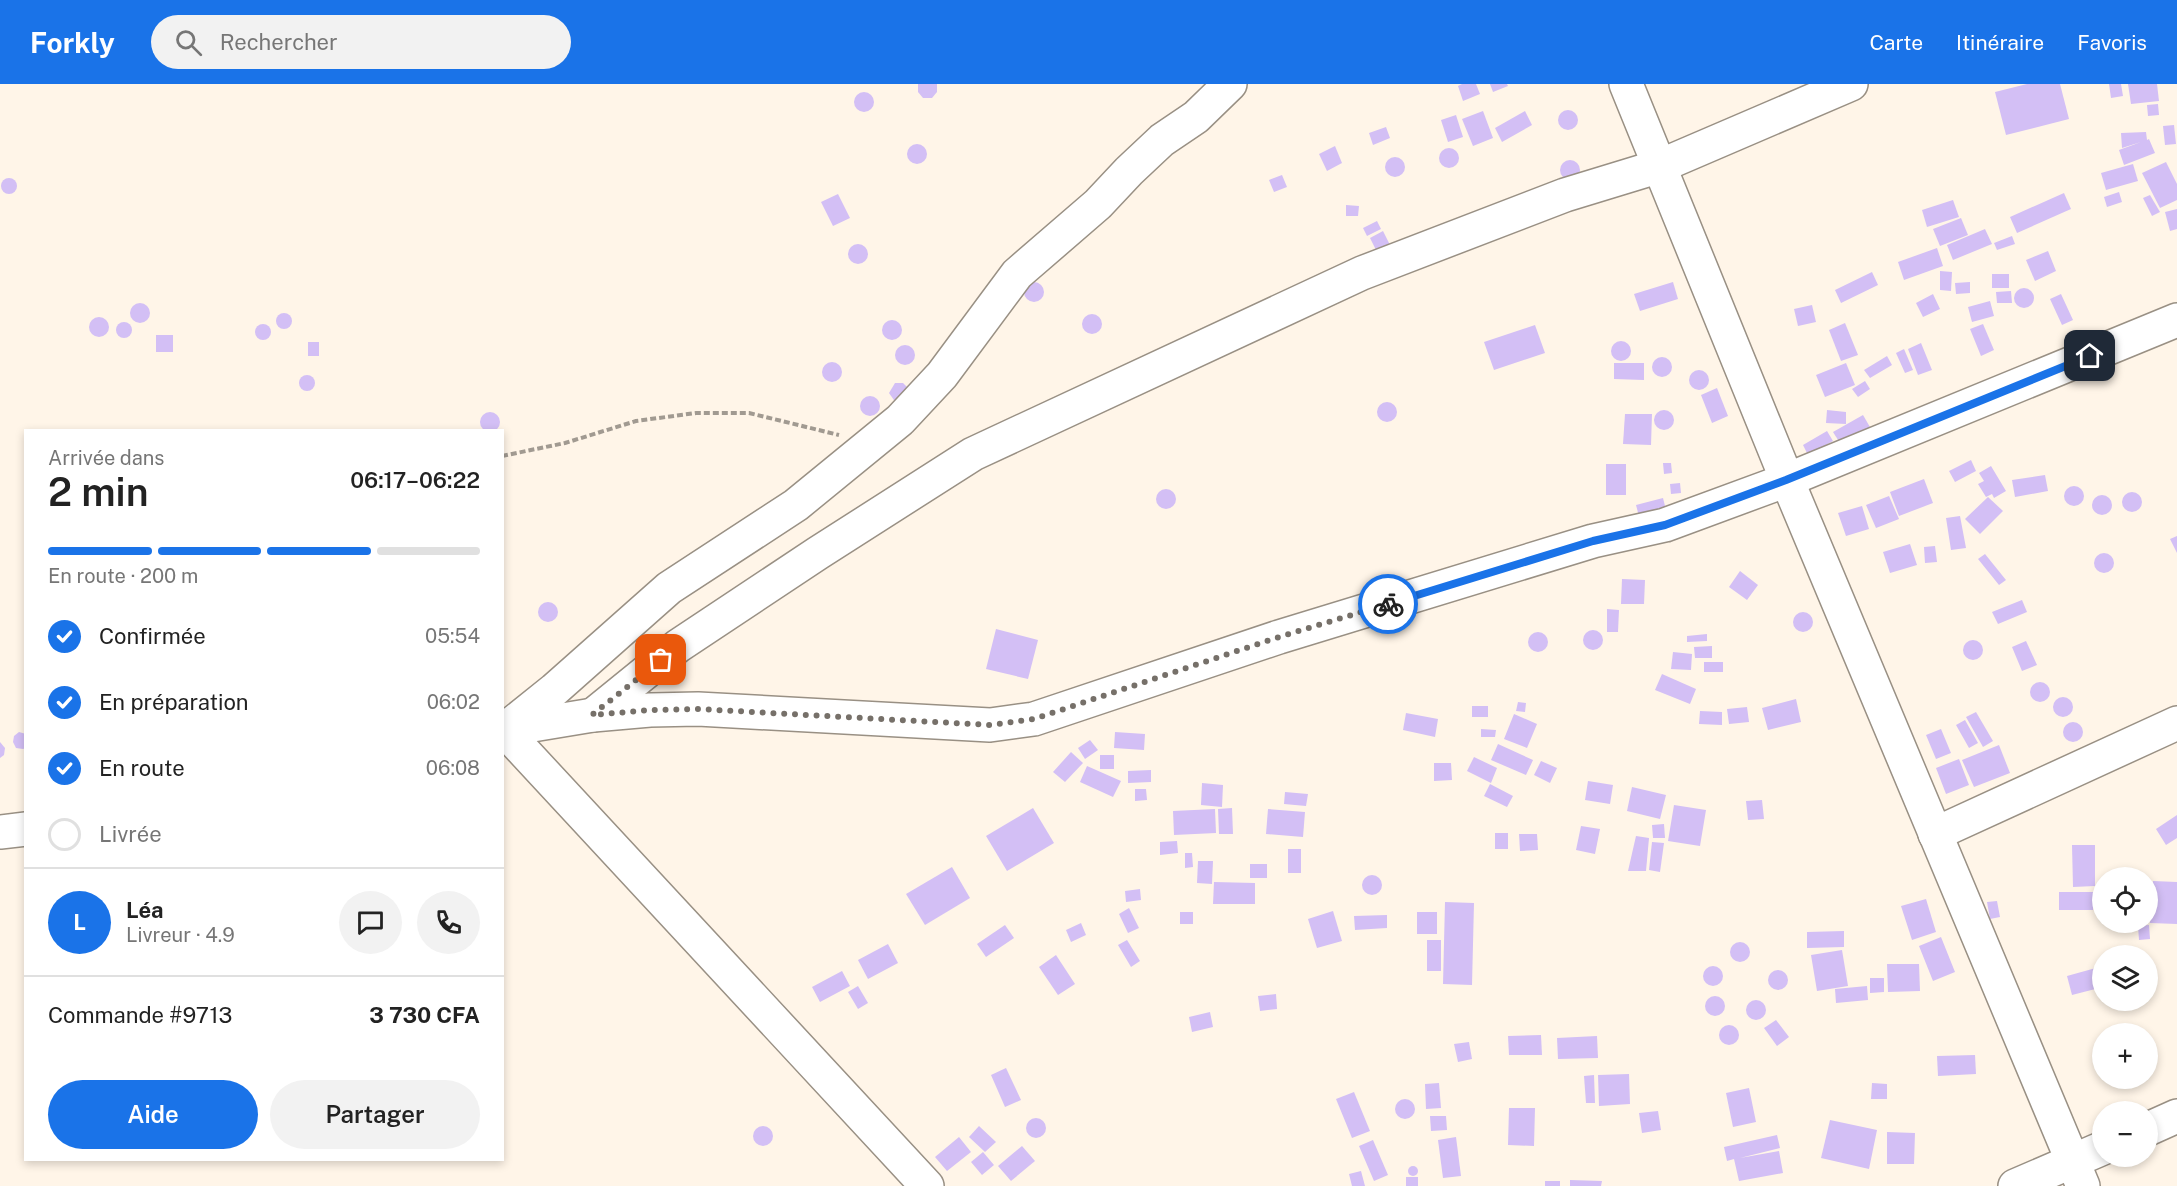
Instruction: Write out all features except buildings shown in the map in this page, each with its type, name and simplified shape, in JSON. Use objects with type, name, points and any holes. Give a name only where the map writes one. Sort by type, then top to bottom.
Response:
[{"type":"street","points":[[504,729],[554,690],[669,588],[796,505],[900,420],[942,375],[1017,274],[1098,204],[1162,140],[1196,117],[1230,84]]},
{"type":"street","points":[[1626,84],[1786,480],[2078,1174]]},
{"type":"street","points":[[592,715],[678,646],[818,553],[974,454],[1362,273],[1565,195],[1660,166],[1851,84]]},
{"type":"street","points":[[504,730],[592,715],[698,709],[990,725],[1034,719],[1290,634],[1593,541],[1665,525],[1786,480],[2177,320]]},
{"type":"street","points":[[1935,834],[2177,723]]},
{"type":"street","points":[[504,731],[927,1186]]},
{"type":"street","points":[[0,832],[24,829]]},
{"type":"street","points":[[2158,1125],[2177,1116]]},
{"type":"street","points":[[2015,1186],[2078,1174],[2092,1159]]},
{"type":"path","points":[[504,456],[565,443],[636,421],[696,413],[749,413],[841,435]]},
{"type":"way so far","points":[[661,660],[592,715],[698,709],[990,725],[1034,719],[1279,637],[1388,604]]},
{"type":"route","points":[[1388,604],[1593,541],[1665,525],[1786,480],[2090,356]]}]
